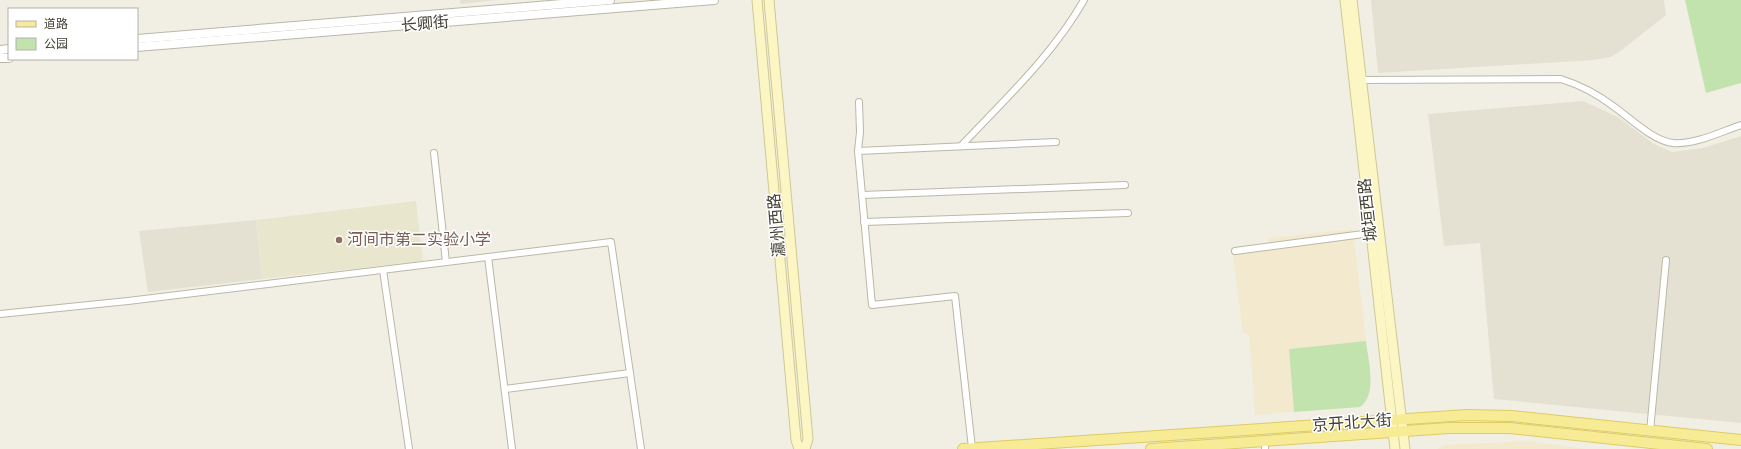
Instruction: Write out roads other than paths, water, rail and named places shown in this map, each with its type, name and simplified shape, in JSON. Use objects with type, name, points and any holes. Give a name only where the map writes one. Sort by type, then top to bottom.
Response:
[{"type":"main road","name":"瀛州西路","points":[[757,0],[795,433],[799,449]]},
{"type":"main road","name":"瀛州西路","points":[[769,0],[808,439],[805,449]]},
{"type":"main road","name":"城垣西路","points":[[1345,0],[1371,233],[1397,420]]},
{"type":"main road","name":"城垣西路","points":[[1352,0],[1397,420]]},
{"type":"main road","name":"京开北大街","points":[[968,449],[1492,415],[1741,440]]},
{"type":"main road","points":[[1395,449],[1398,432],[1397,420]]},
{"type":"main road","name":"京开北大街","points":[[1150,449],[1265,445],[1398,432],[1491,427],[1707,449]]},
{"type":"main road","points":[[1398,432],[1405,449]]},
{"type":"street","name":"长卿街","points":[[138,39],[610,0]]},
{"type":"street","name":"长卿街","points":[[138,47],[714,0]]},
{"type":"street","points":[[961,146],[1044,58],[1065,33],[1084,0]]},
{"type":"street","points":[[1361,80],[1561,79],[1580,85],[1612,105],[1662,141],[1674,143],[1697,140],[1741,125]]},
{"type":"street","points":[[859,102],[860,132],[858,151],[872,305],[955,296],[968,449]]},
{"type":"street","points":[[858,151],[1056,142]]},
{"type":"street","points":[[434,153],[446,262]]},
{"type":"street","points":[[862,195],[1126,185]]},
{"type":"street","points":[[864,222],[1128,213]]},
{"type":"street","points":[[1235,251],[1371,233]]},
{"type":"street","points":[[0,314],[128,301],[611,242],[641,449]]},
{"type":"street","points":[[488,257],[512,449]]},
{"type":"street","points":[[1650,431],[1666,260]]},
{"type":"street","points":[[383,270],[409,449]]},
{"type":"street","points":[[505,389],[630,374]]},
{"type":"place","name":"河间市第二实验小学","points":[[339,240]]}]
